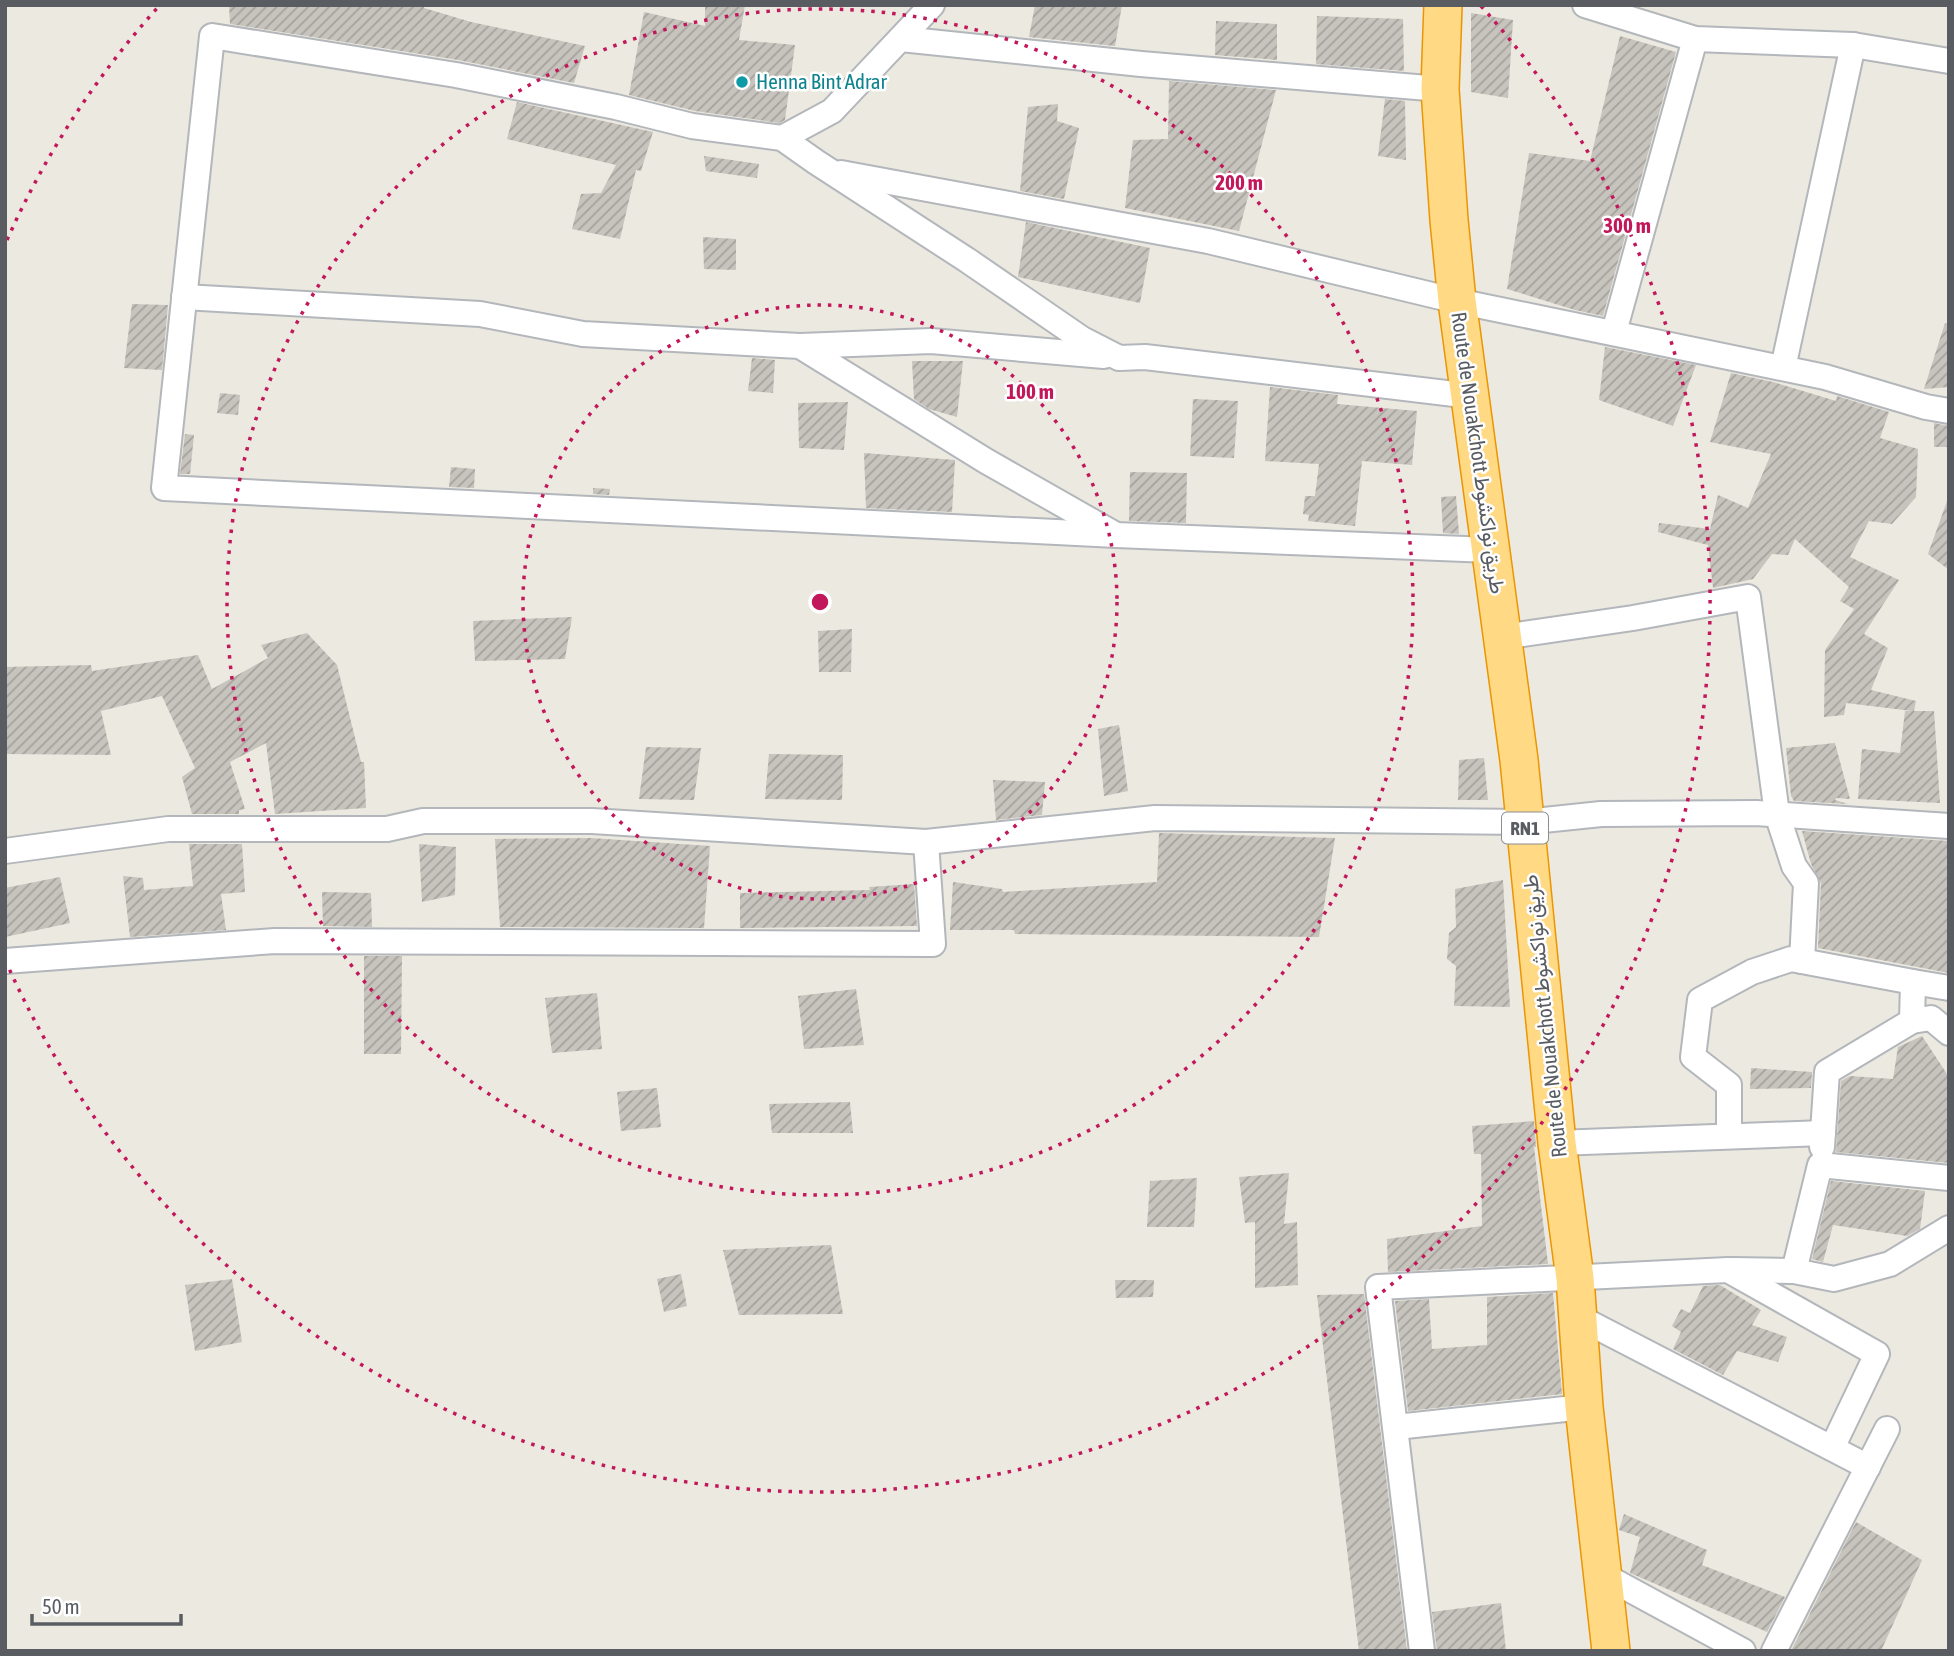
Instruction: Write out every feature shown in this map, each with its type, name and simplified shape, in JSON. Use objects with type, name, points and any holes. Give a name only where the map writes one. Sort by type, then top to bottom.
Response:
[{"type":"highway","name":"Route de Nouakchott طريق نواكشوط","points":[[1443,5],[1440,89],[1457,301],[1503,637],[1557,1143],[1575,1278],[1584,1406],[1611,1651]]},
{"type":"street","points":[[782,138],[832,111],[932,5]]},
{"type":"street","points":[[1585,5],[1695,39],[1853,45],[1949,61]]},
{"type":"street","points":[[1119,358],[1082,339],[782,138],[692,126],[616,107],[456,75],[212,36],[164,488],[1116,535],[1490,550]]},
{"type":"street","points":[[901,39],[1141,64],[1440,89]]},
{"type":"street","points":[[1614,332],[1695,39]]},
{"type":"street","points":[[1783,368],[1853,45]]},
{"type":"street","points":[[828,170],[1208,241],[1457,301],[1825,377],[1926,407],[1949,411]]},
{"type":"street","points":[[184,297],[480,314],[583,334],[800,346],[931,341],[1119,358],[1145,357],[1471,396]]},
{"type":"street","points":[[800,346],[986,461],[1116,535]]},
{"type":"street","points":[[1503,637],[1633,618],[1748,597],[1777,814],[1794,866],[1806,883],[1802,961]]},
{"type":"street","points":[[5,851],[168,829],[387,829],[423,821],[592,821],[926,842],[1155,818],[1524,822],[1601,814],[1777,814],[1949,826]]},
{"type":"street","points":[[5,961],[275,941],[933,944],[926,842]]},
{"type":"street","points":[[1729,1136],[1729,1085],[1693,1057],[1700,1000],[1752,971],[1791,959],[1949,988]]},
{"type":"street","points":[[1912,1021],[1913,982]]},
{"type":"street","points":[[1794,1271],[1820,1165],[1827,1072],[1912,1021],[1931,1018],[1949,1033]]},
{"type":"street","points":[[1557,1143],[1823,1133]]},
{"type":"street","points":[[1820,1165],[1949,1178]]},
{"type":"street","points":[[1422,1651],[1378,1287],[1728,1270],[1794,1271],[1833,1279],[1890,1264],[1949,1228]]},
{"type":"street","points":[[1728,1270],[1877,1354],[1832,1448]]},
{"type":"street","points":[[1578,1317],[1868,1467]]},
{"type":"street","points":[[1396,1427],[1584,1406]]},
{"type":"street","points":[[1774,1651],[1887,1429]]},
{"type":"street","points":[[1603,1575],[1743,1651]]},
{"type":"building","points":[[229,5],[424,5],[424,8],[471,22],[585,46],[574,83],[458,60],[230,24]]},
{"type":"building","points":[[705,5],[745,5],[739,40],[795,45],[785,120],[779,123],[695,111],[629,95],[644,12],[705,26]]},
{"type":"building","points":[[1035,5],[1122,5],[1115,46],[1029,37]]},
{"type":"building","points":[[1471,13],[1513,20],[1508,98],[1471,92]]},
{"type":"building","points":[[1317,16],[1403,19],[1404,71],[1316,64]]},
{"type":"building","points":[[1216,21],[1277,24],[1277,60],[1215,55]]},
{"type":"building","points":[[1620,36],[1676,52],[1603,316],[1507,289],[1529,153],[1590,161]]},
{"type":"building","points":[[1169,81],[1276,90],[1239,231],[1125,208],[1133,140],[1168,139]]},
{"type":"building","points":[[1385,99],[1405,101],[1406,160],[1378,156]]},
{"type":"building","points":[[517,102],[653,132],[641,171],[636,170],[620,239],[572,229],[581,194],[601,193],[616,165],[507,139]]},
{"type":"building","points":[[1058,104],[1057,121],[1079,128],[1064,199],[1020,191],[1028,107]]},
{"type":"building","points":[[704,156],[759,164],[757,178],[706,171]]},
{"type":"building","points":[[1026,222],[1150,248],[1140,303],[1018,277]]},
{"type":"building","points":[[703,237],[736,239],[736,270],[704,269]]},
{"type":"building","points":[[132,304],[168,305],[162,370],[124,368]]},
{"type":"building","points":[[1945,323],[1949,324],[1949,387],[1924,389]]},
{"type":"building","points":[[1605,347],[1696,365],[1673,426],[1599,400]]},
{"type":"building","points":[[752,358],[775,360],[773,393],[748,391]]},
{"type":"building","points":[[912,361],[963,361],[957,417],[929,409],[914,399]]},
{"type":"building","points":[[1731,373],[1773,382],[1836,401],[1837,396],[1889,412],[1880,438],[1918,449],[1916,497],[1892,524],[1869,521],[1850,557],[1899,580],[1864,634],[1888,648],[1871,690],[1916,701],[1914,711],[1934,711],[1940,803],[1858,799],[1862,749],[1900,753],[1905,711],[1912,711],[1846,703],[1844,715],[1824,717],[1825,650],[1854,609],[1840,601],[1849,587],[1795,539],[1788,555],[1772,554],[1753,579],[1713,588],[1708,545],[1658,532],[1659,523],[1710,529],[1718,495],[1748,508],[1771,454],[1710,442]]},
{"type":"building","points":[[1270,387],[1338,395],[1337,404],[1417,411],[1412,465],[1362,461],[1355,526],[1308,521],[1309,515],[1303,514],[1305,496],[1315,496],[1319,464],[1265,461]]},
{"type":"building","points":[[220,393],[240,395],[238,415],[217,413]]},
{"type":"building","points":[[1193,399],[1238,401],[1234,458],[1190,456]]},
{"type":"building","points":[[848,402],[844,450],[799,448],[798,403]]},
{"type":"building","points":[[1934,423],[1949,426],[1949,447],[1934,447]]},
{"type":"building","points":[[185,434],[194,435],[190,474],[180,474]]},
{"type":"building","points":[[864,453],[955,460],[952,512],[866,508]]},
{"type":"building","points":[[451,467],[475,469],[474,488],[449,487]]},
{"type":"building","points":[[1130,472],[1187,473],[1186,523],[1129,521]]},
{"type":"building","points":[[593,488],[610,489],[609,495],[593,494]]},
{"type":"building","points":[[1456,496],[1459,534],[1443,533],[1441,497]]},
{"type":"building","points":[[1949,501],[1949,570],[1928,554]]},
{"type":"building","points":[[572,617],[565,659],[475,661],[473,621]]},
{"type":"building","points":[[852,629],[851,672],[819,672],[818,631]]},
{"type":"building","points":[[307,633],[337,665],[361,762],[364,762],[366,808],[275,814],[266,743],[230,762],[245,809],[239,810],[239,814],[192,814],[182,777],[195,768],[162,696],[101,711],[111,755],[5,754],[5,667],[91,665],[92,671],[198,655],[212,689],[268,658],[261,645]]},
{"type":"building","points":[[1119,725],[1128,791],[1104,796],[1098,729]]},
{"type":"building","points":[[1835,743],[1850,799],[1835,800],[1848,804],[1794,801],[1791,796],[1786,748]]},
{"type":"building","points":[[646,747],[701,748],[694,800],[639,799]]},
{"type":"building","points":[[769,754],[843,755],[842,800],[765,799]]},
{"type":"building","points":[[1484,758],[1488,800],[1458,800],[1459,760]]},
{"type":"building","points":[[993,780],[1045,782],[1042,815],[996,820]]},
{"type":"building","points":[[1802,831],[1949,841],[1949,973],[1818,948],[1821,883],[1811,864]]},
{"type":"building","points":[[1159,833],[1335,838],[1319,937],[1015,934],[1014,930],[950,930],[953,882],[1002,889],[1003,892],[1157,882]]},
{"type":"building","points":[[591,838],[710,846],[704,928],[500,927],[495,839]]},
{"type":"building","points":[[189,844],[242,844],[245,892],[221,894],[226,930],[130,937],[123,876],[143,878],[144,890],[193,886]]},
{"type":"building","points":[[419,844],[456,847],[455,895],[422,902]]},
{"type":"building","points":[[60,877],[70,923],[5,937],[5,888]]},
{"type":"building","points":[[1503,880],[1510,1007],[1454,1006],[1456,966],[1447,959],[1449,933],[1456,927],[1455,889]]},
{"type":"building","points":[[914,884],[917,926],[740,928],[740,893],[870,890],[869,887]]},
{"type":"building","points":[[322,892],[371,893],[372,927],[323,926]]},
{"type":"building","points":[[364,956],[402,956],[401,1054],[364,1054]]},
{"type":"building","points":[[856,989],[864,1045],[804,1049],[798,996]]},
{"type":"building","points":[[597,993],[602,1049],[552,1053],[545,998]]},
{"type":"building","points":[[1922,1036],[1949,1077],[1949,1163],[1836,1152],[1841,1081],[1850,1076],[1893,1079],[1898,1047]]},
{"type":"building","points":[[1751,1068],[1812,1072],[1811,1088],[1750,1089]]},
{"type":"building","points":[[657,1088],[661,1127],[621,1131],[617,1092]]},
{"type":"building","points":[[850,1102],[853,1133],[772,1133],[769,1104]]},
{"type":"building","points":[[1534,1121],[1534,1147],[1548,1264],[1388,1272],[1387,1239],[1482,1226],[1481,1154],[1474,1154],[1472,1126]]},
{"type":"building","points":[[1289,1173],[1284,1224],[1297,1222],[1298,1285],[1255,1288],[1255,1222],[1245,1223],[1239,1177]]},
{"type":"building","points":[[1197,1178],[1194,1227],[1147,1227],[1150,1181]]},
{"type":"building","points":[[1831,1181],[1925,1191],[1920,1229],[1907,1236],[1833,1225],[1823,1262],[1812,1259]]},
{"type":"building","points":[[831,1245],[843,1314],[739,1315],[723,1250]]},
{"type":"building","points":[[681,1274],[687,1306],[664,1312],[657,1279]]},
{"type":"building","points":[[232,1279],[242,1342],[195,1351],[185,1285]]},
{"type":"building","points":[[1115,1280],[1154,1280],[1153,1297],[1116,1298]]},
{"type":"building","points":[[1720,1285],[1761,1310],[1752,1325],[1787,1337],[1778,1362],[1737,1351],[1723,1375],[1673,1349],[1681,1332],[1672,1326],[1681,1309],[1690,1313],[1703,1286]]},
{"type":"building","points":[[1553,1293],[1562,1394],[1408,1411],[1395,1301],[1429,1299],[1432,1349],[1487,1345],[1487,1297]]},
{"type":"building","points":[[1364,1294],[1407,1651],[1359,1651],[1317,1295]]},
{"type":"building","points":[[1624,1514],[1707,1550],[1702,1565],[1785,1597],[1767,1632],[1630,1573],[1640,1537],[1619,1530]]},
{"type":"building","points":[[1856,1522],[1922,1560],[1881,1651],[1791,1651]]},
{"type":"building","points":[[1501,1603],[1506,1651],[1437,1651],[1432,1612]]},
{"type":"place","name":"Henna Bint Adrar","points":[[742,82]]}]
